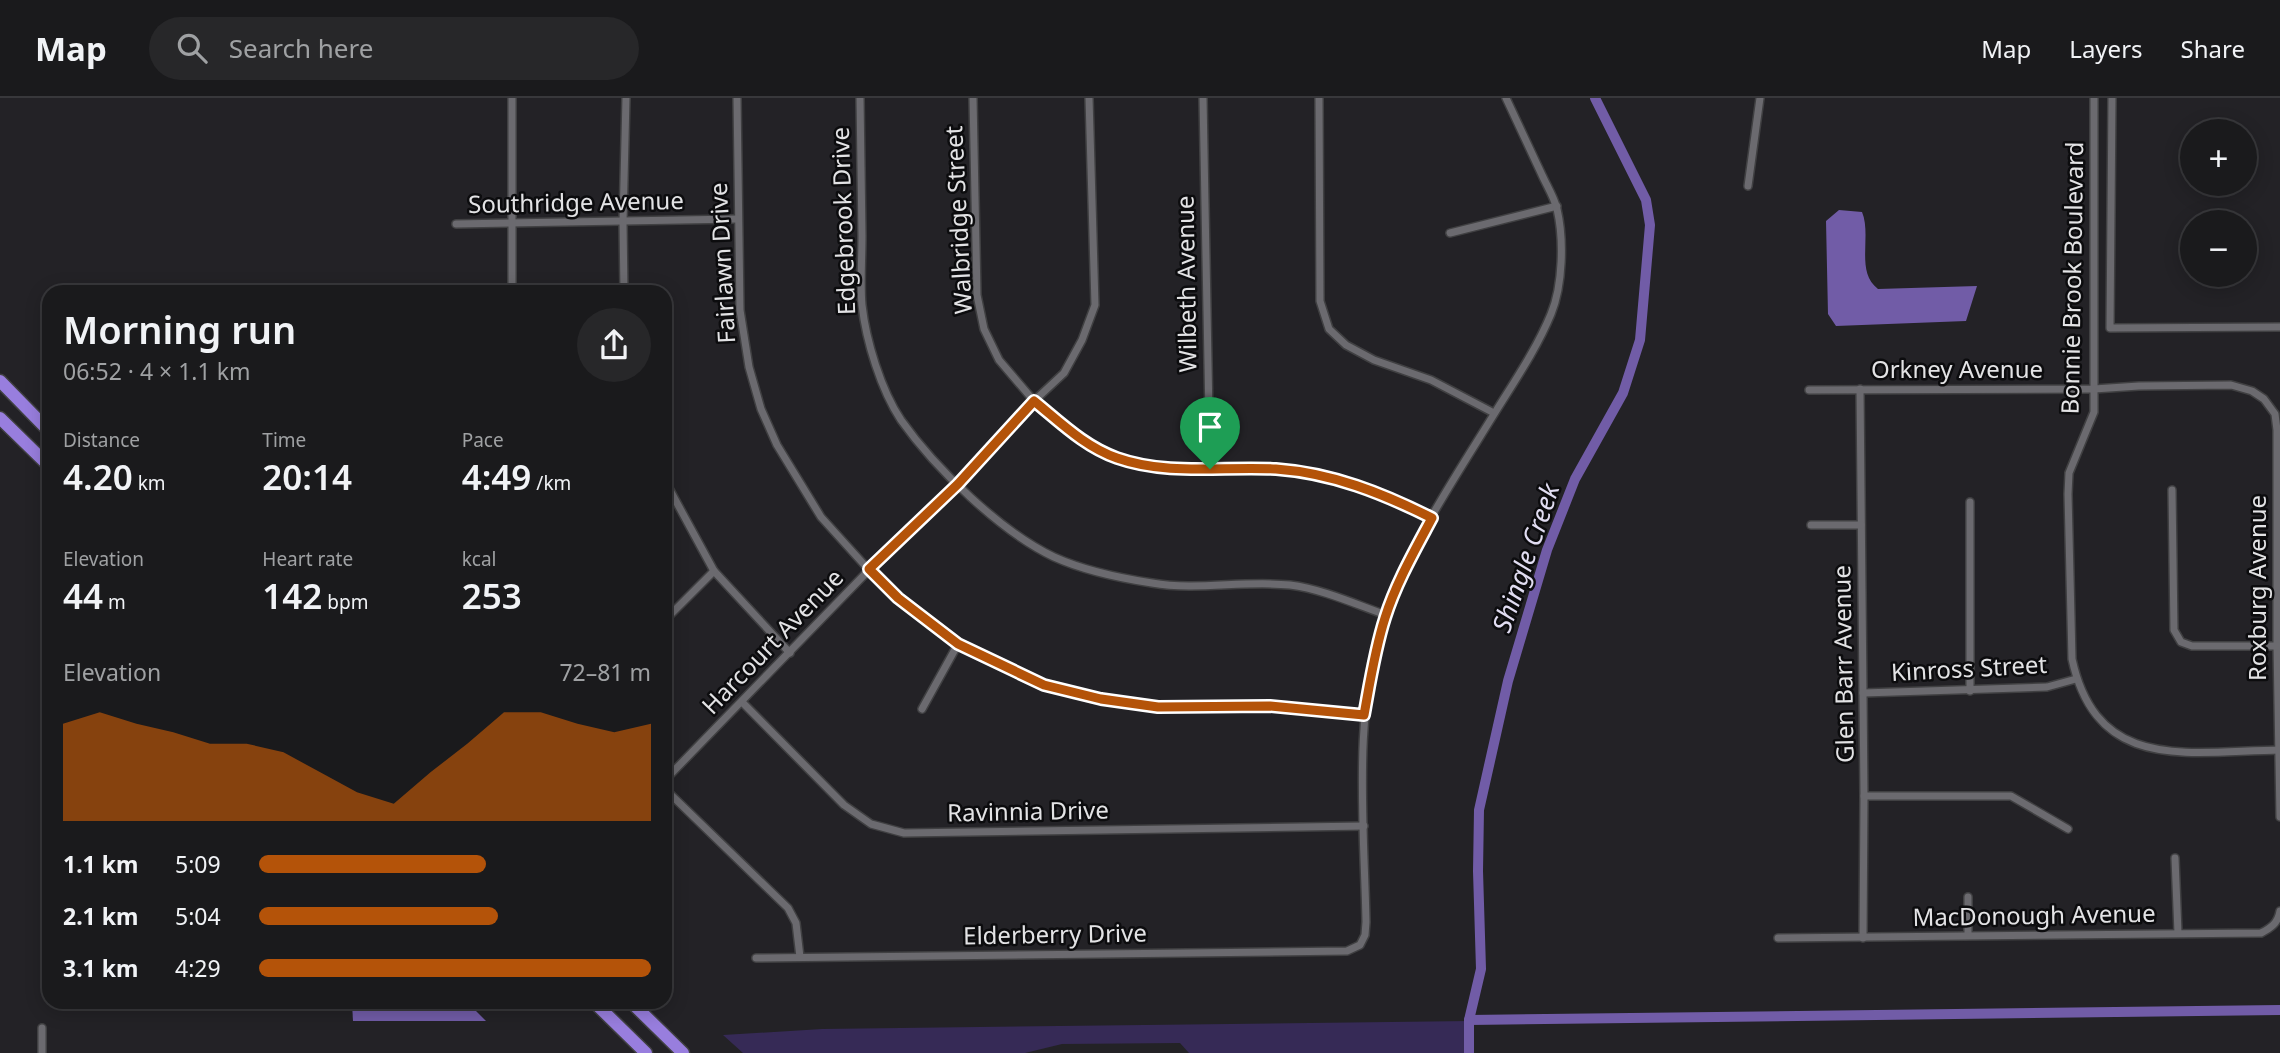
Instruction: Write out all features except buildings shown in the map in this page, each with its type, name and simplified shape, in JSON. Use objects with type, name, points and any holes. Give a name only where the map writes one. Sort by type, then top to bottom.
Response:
[{"type":"highway","points":[[0,382],[42,423]]},
{"type":"highway","points":[[0,418],[42,459]]},
{"type":"highway","points":[[601,1009],[646,1053]]},
{"type":"highway","points":[[638,1009],[683,1053]]},
{"type":"street","points":[[512,98],[512,285]]},
{"type":"street","points":[[624,285],[626,98]]},
{"type":"street","name":"Fairlawn Drive","points":[[737,98],[740,310],[749,367],[761,409],[777,445],[821,517],[898,598],[958,644],[1044,685],[1101,699],[1158,707],[1270,706],[1364,715]]},
{"type":"street","name":"Edgebrook Drive","points":[[860,98],[862,305],[869,340],[880,377],[900,419],[958,484],[1010,531],[1055,557],[1102,574],[1156,584],[1288,585],[1314,590],[1385,615]]},
{"type":"street","name":"Walbridge Street","points":[[973,98],[977,295],[984,329],[999,360],[1034,401],[1092,447],[1116,458],[1156,468],[1276,469],[1332,477],[1387,496],[1432,518]]},
{"type":"street","name":"Harcourt Avenue","points":[[672,773],[1064,373],[1082,340],[1095,305],[1089,98]]},
{"type":"street","name":"Wilbeth Avenue","points":[[1203,98],[1210,469]]},
{"type":"street","points":[[1319,98],[1320,301],[1329,328],[1346,345],[1374,360],[1431,380],[1494,414]]},
{"type":"street","points":[[1364,826],[1364,715],[1385,615],[1432,518],[1520,372],[1552,312],[1562,242],[1557,206],[1506,98]]},
{"type":"street","points":[[1748,186],[1760,98]]},
{"type":"street","name":"Bonnie Brook Boulevard","points":[[2095,98],[2094,412],[2076,453],[2069,484],[2072,659],[2076,680],[2084,698],[2100,721],[2124,739],[2148,749],[2280,750]]},
{"type":"street","points":[[2112,98],[2110,328],[2280,327]]},
{"type":"street","points":[[1450,233],[1557,206]]},
{"type":"street","name":"Southridge Avenue","points":[[456,225],[738,219]]},
{"type":"street","name":"Orkney Avenue","points":[[1809,390],[2094,389],[2231,385]]},
{"type":"street","name":"Roxburg Avenue","points":[[2231,385],[2252,391],[2264,399],[2275,414],[2277,430],[2280,817]]},
{"type":"street","name":"Glen Barr Avenue","points":[[1860,389],[1863,938]]},
{"type":"street","points":[[2172,490],[2174,630],[2181,642],[2192,646],[2277,646]]},
{"type":"street","points":[[672,494],[714,571],[790,653]]},
{"type":"street","points":[[1970,502],[1970,691]]},
{"type":"street","points":[[1811,525],[1861,525]]},
{"type":"street","points":[[672,614],[714,571]]},
{"type":"street","points":[[922,709],[958,644]]},
{"type":"street","name":"Kinross Street","points":[[1863,693],[2047,687],[2076,680]]},
{"type":"street","name":"Ravinnia Drive","points":[[743,702],[844,805],[871,824],[904,833],[1364,826]]},
{"type":"street","points":[[672,796],[788,908],[796,923],[800,957]]},
{"type":"street","points":[[1864,796],[2011,796],[2068,829]]},
{"type":"street","name":"Elderberry Drive","points":[[756,958],[1354,949],[1360,945],[1366,922],[1364,826]]},
{"type":"street","points":[[2175,858],[2178,933]]},
{"type":"street","points":[[1968,897],[1968,935]]},
{"type":"street","name":"MacDonough Avenue","points":[[1778,938],[2261,933],[2271,928],[2280,911]]},
{"type":"street","points":[[42,1028],[42,1053]]},
{"type":"shaded area","points":[[1839,210],[1862,212],[1865,222],[1867,273],[1878,289],[1977,286],[1966,321],[1836,326],[1828,314],[1826,221]]},
{"type":"shaded area","points":[[352,1009],[474,1009],[486,1021],[353,1021]]},
{"type":"shaded area","points":[[1470,1021],[1470,1053],[1189,1053],[1180,1043],[1062,1044],[1025,1053],[743,1053],[723,1035],[822,1029]]},
{"type":"waterway","name":"Shingle Creek","points":[[1469,1053],[1469,1020],[1481,969],[1479,810],[1508,681],[1547,550],[1575,479],[1623,393],[1640,340],[1650,225],[1646,200],[1595,98]]},
{"type":"waterway","points":[[1469,1020],[2280,1010]]},
{"type":"route","points":[[1034,401],[1092,447],[1116,458],[1156,468],[1210,469],[1276,469],[1332,477],[1387,496],[1432,518],[1385,615],[1364,715],[1270,706],[1158,707],[1101,699],[1044,685],[958,644],[898,598],[869,569],[958,484],[1034,401]]}]
